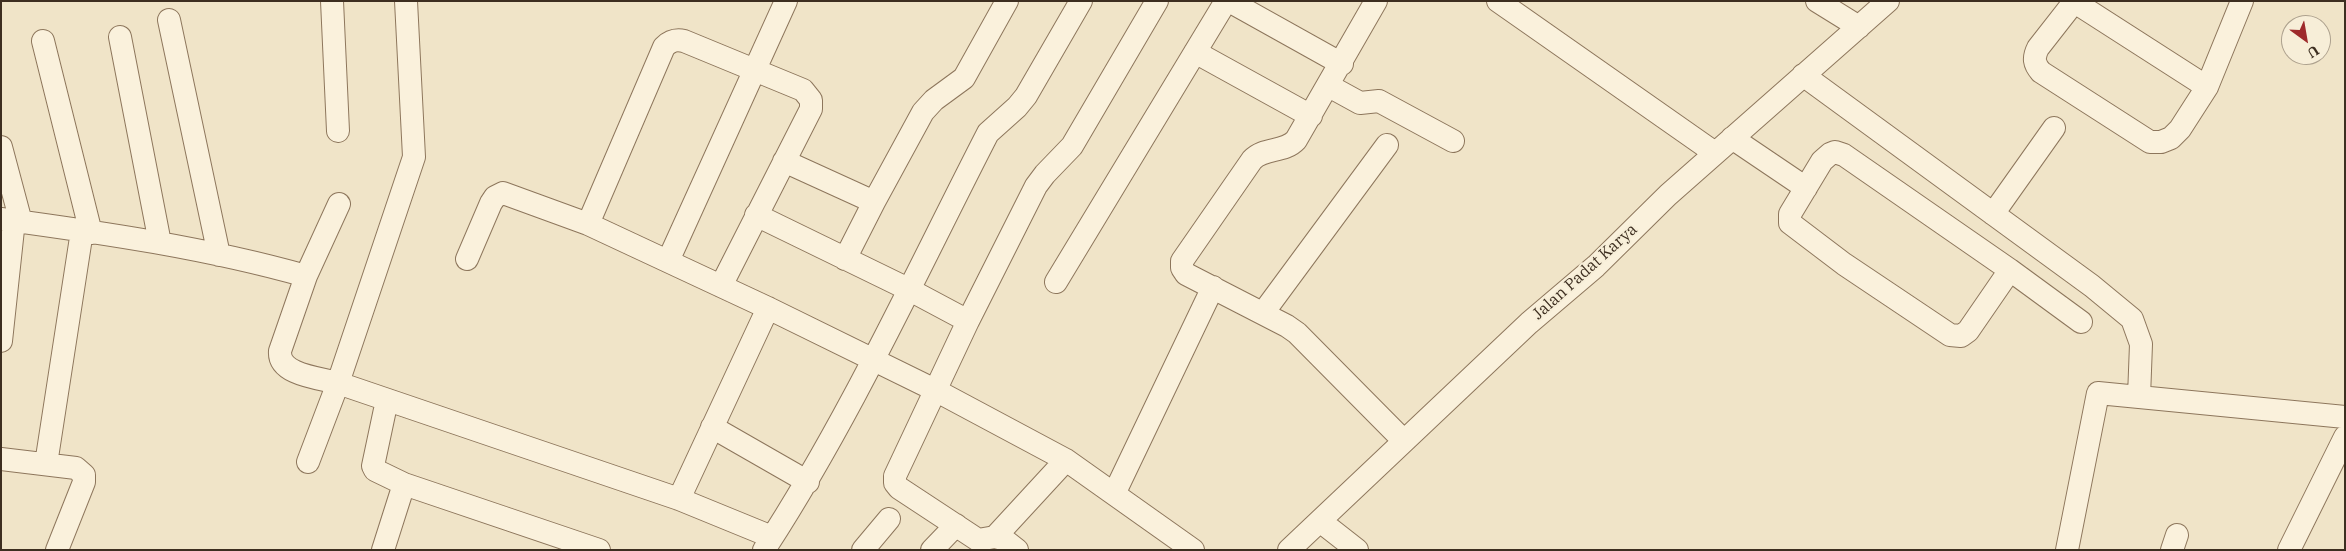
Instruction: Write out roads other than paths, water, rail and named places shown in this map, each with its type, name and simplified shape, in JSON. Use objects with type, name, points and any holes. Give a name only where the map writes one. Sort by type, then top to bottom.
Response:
[{"type":"street","points":[[332,1],[338,131]]},
{"type":"street","points":[[308,462],[338,383],[414,157],[406,1]]},
{"type":"street","points":[[668,261],[786,1]]},
{"type":"street","points":[[845,259],[924,112],[934,100],[964,78],[1007,1]]},
{"type":"street","points":[[339,204],[306,276],[280,358],[283,364],[292,370],[338,383],[679,499],[768,544],[808,482],[874,359],[988,133],[1017,107],[1026,96],[1080,1]]},
{"type":"street","points":[[1017,550],[1003,539],[995,537],[978,540],[899,488],[895,483],[895,476],[968,321],[1036,186],[1072,146],[1158,1]]},
{"type":"street","points":[[1056,282],[1195,52],[1228,1],[1342,64]]},
{"type":"street","points":[[1498,1],[1715,153]]},
{"type":"street","points":[[1817,1],[1859,27]]},
{"type":"street","name":"Jalan Padat Karya","points":[[1289,550],[1528,323],[1596,266],[1715,153],[1888,1]]},
{"type":"street","points":[[2207,87],[2074,2],[2038,48],[2034,56],[2035,65],[2041,72],[2150,142],[2161,142],[2171,138],[2180,129],[2207,87],[2242,1]]},
{"type":"street","points":[[1370,4],[1342,64],[1291,146],[1263,152],[1252,160],[1182,261],[1182,268],[1186,274],[1287,326],[1308,343],[1404,442]]},
{"type":"street","points":[[169,20],[219,255]]},
{"type":"street","points":[[120,37],[160,242]]},
{"type":"street","points":[[588,224],[664,47],[670,42],[677,39],[684,41],[803,90],[811,100],[811,108],[721,286]]},
{"type":"street","points":[[43,41],[86,232],[46,464]]},
{"type":"street","points":[[1195,52],[1311,116]]},
{"type":"street","points":[[1803,76],[2092,286],[2132,319],[2141,344],[2139,397]]},
{"type":"street","points":[[1329,86],[1360,103],[1379,101],[1453,141]]},
{"type":"street","points":[[1993,214],[2054,128]]},
{"type":"street","points":[[1732,138],[1806,188]]},
{"type":"street","points":[[1263,313],[1387,145]]},
{"type":"street","points":[[1,146],[12,220],[1,341]]},
{"type":"street","points":[[2010,270],[1968,331],[1960,336],[1950,335],[1844,264],[1791,225],[1788,219],[1827,156],[1833,152],[1844,155],[2010,270],[2081,322]]},
{"type":"street","points":[[784,161],[874,202]]},
{"type":"street","points":[[468,259],[491,203],[495,197],[503,193],[588,224],[874,359],[1066,460],[1115,492],[1193,550]]},
{"type":"street","points":[[756,216],[968,321]]},
{"type":"street","points":[[12,220],[160,242],[255,262],[306,276]]},
{"type":"street","points":[[1115,492],[1213,287]]},
{"type":"street","points":[[679,499],[768,308]]},
{"type":"street","points":[[2068,550],[2098,393],[2345,417]]},
{"type":"street","points":[[388,400],[373,467],[404,484],[599,550]]},
{"type":"street","points":[[712,427],[808,482]]},
{"type":"street","points":[[2289,550],[2345,437]]},
{"type":"street","points":[[1,459],[76,468],[84,475],[84,482],[56,550]]},
{"type":"street","points":[[995,537],[1066,460]]},
{"type":"street","points":[[388,548],[404,484]]},
{"type":"street","points":[[863,550],[889,519]]},
{"type":"street","points":[[1320,521],[1357,550]]},
{"type":"street","points":[[932,550],[956,524]]}]
